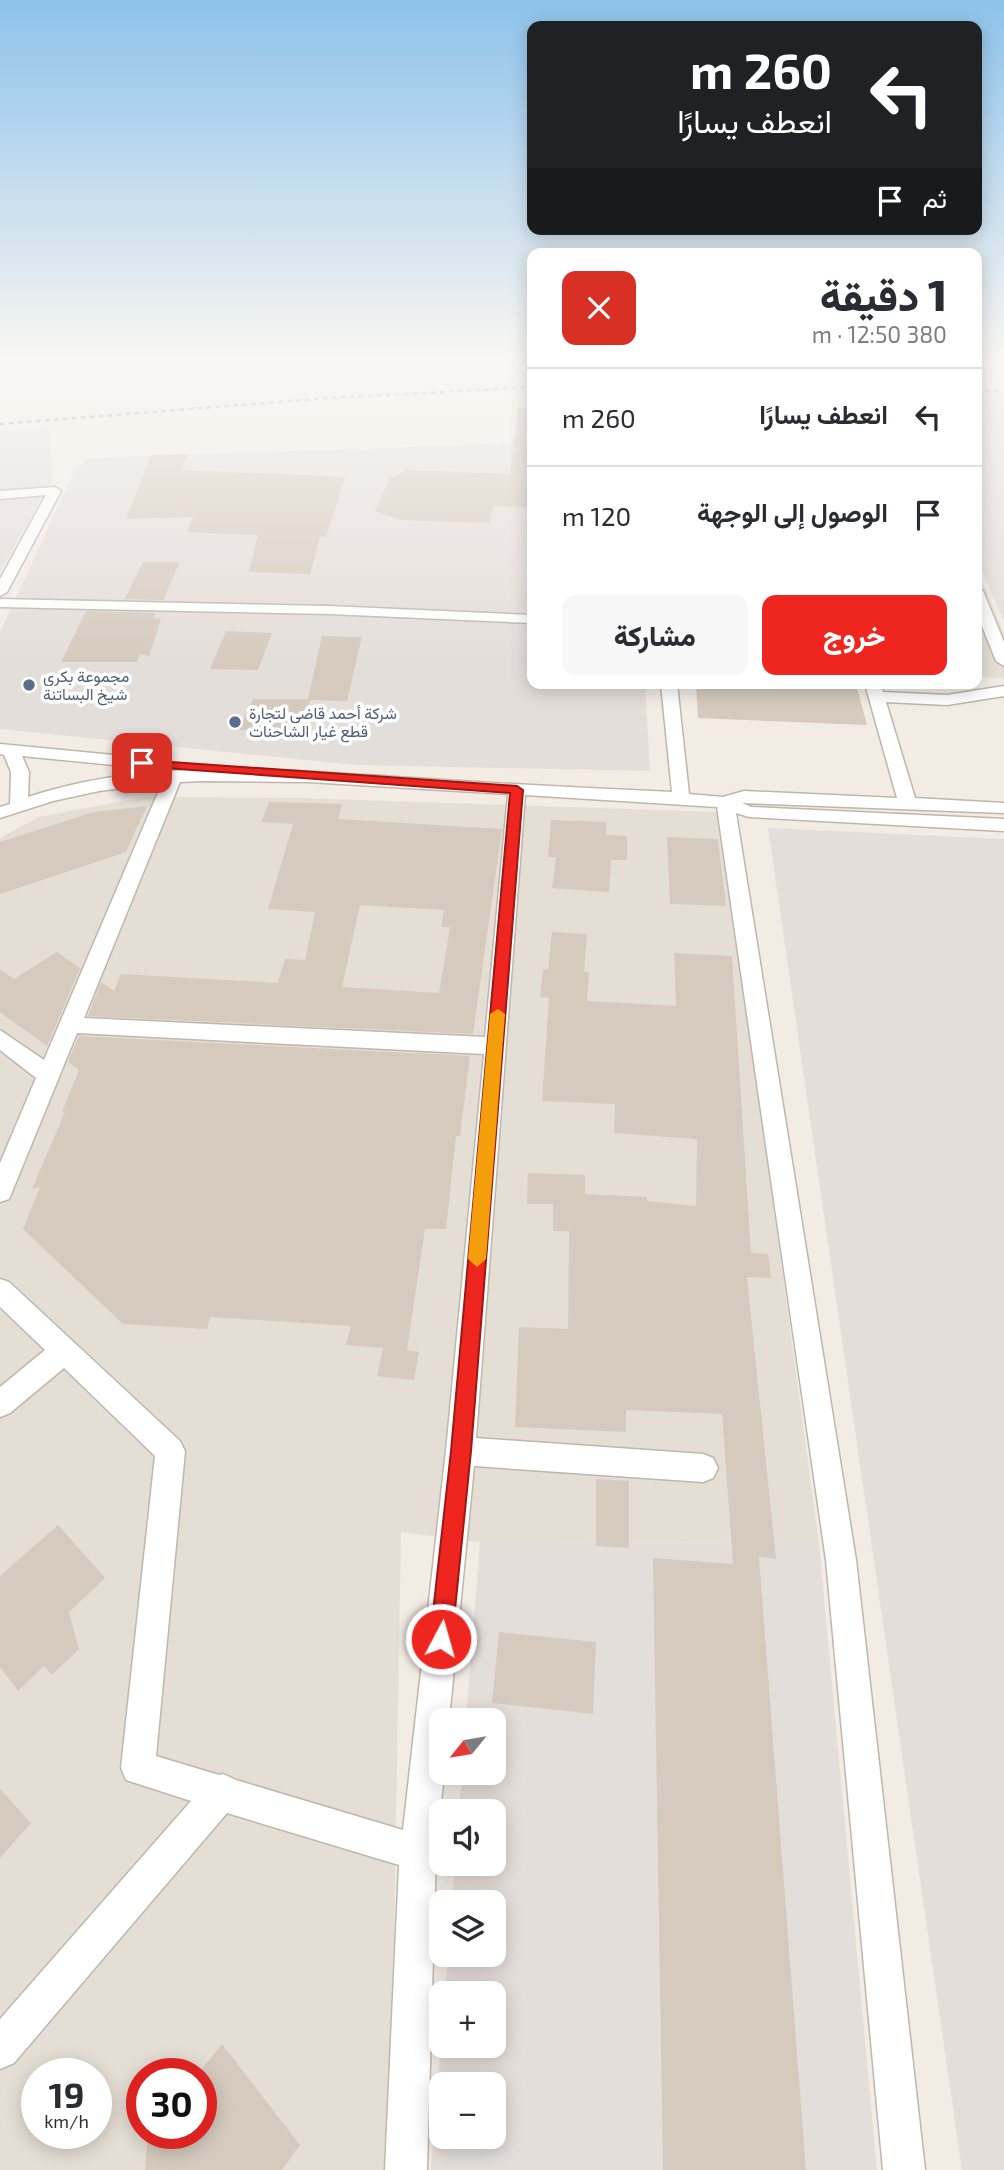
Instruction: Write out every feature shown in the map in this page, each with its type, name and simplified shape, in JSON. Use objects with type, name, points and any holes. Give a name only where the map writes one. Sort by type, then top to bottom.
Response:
[{"type":"street","points":[[0,495],[55,491],[0,592]]},
{"type":"street","points":[[0,603],[329,610],[527,619]]},
{"type":"street","points":[[982,606],[1004,661]]},
{"type":"street","points":[[670,689],[681,798]]},
{"type":"street","points":[[907,803],[874,690],[947,700],[1004,691]]},
{"type":"street","points":[[6,751],[297,776],[681,798],[725,803],[749,812],[1004,825]]},
{"type":"street","points":[[6,751],[20,772],[19,805]]},
{"type":"street","points":[[0,813],[82,787],[129,779],[297,776]]},
{"type":"street","points":[[0,1192],[173,778]]},
{"type":"street","points":[[406,2170],[418,1853],[461,1451],[517,790]]},
{"type":"street","points":[[725,803],[744,796],[1004,808]]},
{"type":"street","points":[[725,803],[841,1560],[904,2170]]},
{"type":"street","points":[[70,1025],[495,1046]]},
{"type":"street","points":[[0,1038],[49,1076]]},
{"type":"street","points":[[0,1290],[170,1451],[138,1768],[223,1791],[418,1853]]},
{"type":"street","points":[[0,1404],[64,1351]]},
{"type":"street","points":[[461,1451],[703,1468]]},
{"type":"street","points":[[0,2049],[223,1791]]},
{"type":"shaded area","points":[[0,459],[51,459],[52,480],[0,572]]},
{"type":"shaded area","points":[[87,459],[527,459],[527,689],[645,689],[650,771],[356,765],[0,729],[0,632],[76,468]]},
{"type":"shaded area","points":[[982,459],[1004,459],[1004,623],[982,569]]},
{"type":"shaded area","points":[[982,581],[1004,633],[1004,678],[982,677]]},
{"type":"shaded area","points":[[144,797],[301,798],[720,812],[819,1543],[480,1542],[401,1532],[390,2170],[0,2170],[0,838],[39,817]]},
{"type":"shaded area","points":[[768,828],[1004,839],[1004,2170],[962,2170]]},
{"type":"shaded area","points":[[480,1542],[819,1543],[877,2170],[431,2170],[433,2149],[506,2149],[506,2072],[439,2072],[440,2058],[506,2058],[506,1981],[446,1981],[447,1967],[506,1967],[506,1890],[453,1890],[454,1876],[506,1876],[506,1799],[460,1799],[461,1785],[506,1785],[506,1708],[467,1708]]},
{"type":"building","points":[[149,459],[185,459],[182,470],[345,477],[326,537],[320,537],[310,574],[249,572],[258,535],[187,532],[193,517],[126,519]]},
{"type":"building","points":[[512,459],[527,459],[527,507],[493,506],[490,523],[401,520],[375,511],[390,478],[408,470],[510,474]]},
{"type":"building","points":[[143,562],[180,562],[163,600],[125,599]]},
{"type":"building","points":[[86,611],[156,613],[153,618],[161,619],[149,656],[140,654],[137,662],[61,662]]},
{"type":"building","points":[[226,631],[272,633],[258,670],[210,669]]},
{"type":"building","points":[[322,636],[362,637],[347,701],[311,700],[292,734],[239,730],[253,699],[308,699]]},
{"type":"building","points":[[696,689],[857,689],[867,725],[698,718]]},
{"type":"building","points":[[269,802],[342,804],[338,819],[502,829],[473,1034],[88,1016],[101,982],[114,991],[121,974],[278,983],[285,959],[305,960],[315,912],[268,909],[293,824],[261,822]],"holes":[[[360,905],[444,910],[441,927],[450,927],[439,993],[342,987]]]},
{"type":"building","points":[[147,806],[126,852],[0,894],[0,842],[94,812]]},
{"type":"building","points":[[551,820],[606,822],[606,835],[627,836],[627,860],[611,860],[609,892],[552,888],[556,857],[548,857]]},
{"type":"building","points":[[667,837],[718,839],[726,906],[670,904]]},
{"type":"building","points":[[552,932],[587,934],[584,972],[589,972],[587,1001],[676,1006],[674,953],[732,956],[751,1253],[768,1254],[771,1278],[747,1277],[776,1559],[759,1557],[806,2170],[663,2170],[653,1558],[733,1564],[722,1414],[626,1410],[626,1432],[515,1427],[519,1327],[568,1329],[569,1231],[553,1231],[553,1204],[527,1204],[528,1173],[585,1175],[585,1194],[647,1197],[647,1201],[696,1206],[697,1139],[614,1133],[615,1104],[542,1101],[549,998],[540,997],[543,969],[548,970]]},
{"type":"building","points":[[57,952],[80,968],[47,1046],[0,1012],[0,969],[14,979]]},
{"type":"building","points":[[79,1036],[470,1056],[460,1136],[456,1136],[446,1229],[425,1229],[407,1350],[419,1352],[414,1380],[377,1376],[383,1348],[346,1345],[351,1326],[210,1317],[207,1329],[123,1324],[23,1229],[40,1187],[32,1189],[65,1112],[62,1112],[79,1070],[68,1062]]},
{"type":"building","points":[[596,1479],[629,1481],[629,1548],[596,1546]]},
{"type":"building","points":[[58,1525],[105,1578],[69,1612],[79,1649],[52,1675],[44,1666],[18,1691],[0,1667],[0,1576]]},
{"type":"building","points":[[499,1632],[596,1642],[593,1714],[492,1703]]},
{"type":"building","points":[[0,1789],[31,1823],[0,1858]]},
{"type":"building","points":[[222,2044],[300,2145],[282,2170],[145,2170],[147,2149],[217,2149],[217,2058],[211,2058]]},
{"type":"slow traffic","points":[[477,1259],[498,1014]]},
{"type":"place","name":"مجموعة بكري شيخ البساتنة","points":[[29,685]]},
{"type":"place","name":"شركة أحمد قاضي لتجارة قطع غيار الشاحنات","points":[[235,722]]},
{"type":"route","points":[[142,763],[517,790],[461,1451],[441,1639]]}]
